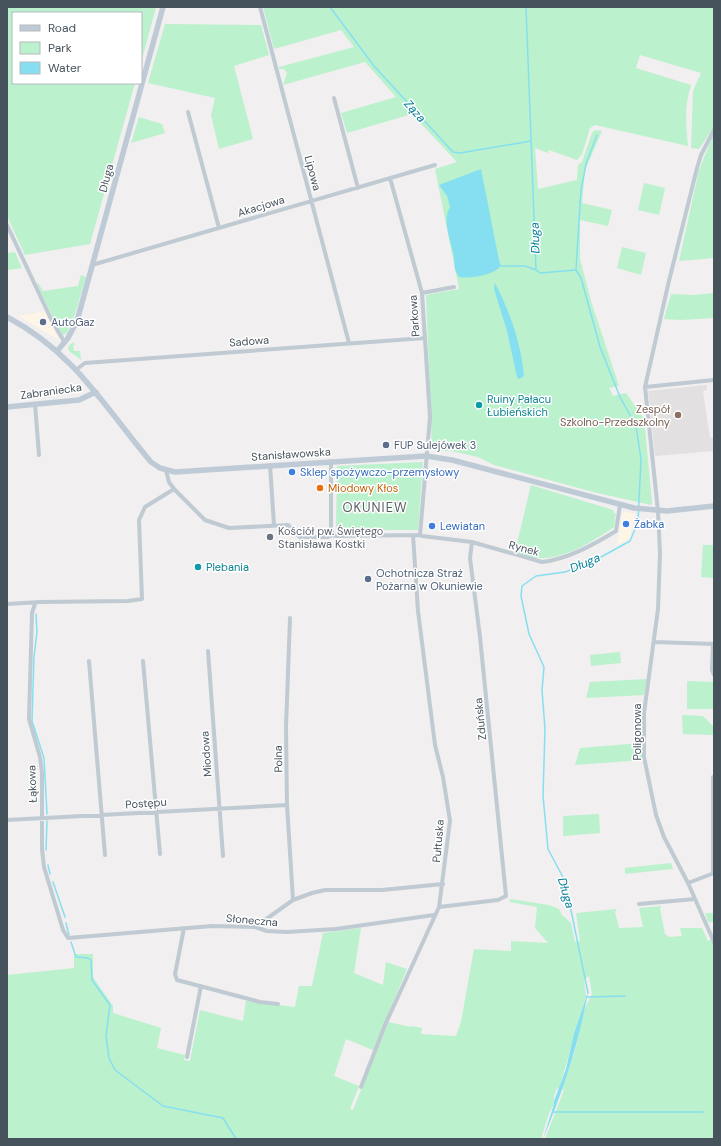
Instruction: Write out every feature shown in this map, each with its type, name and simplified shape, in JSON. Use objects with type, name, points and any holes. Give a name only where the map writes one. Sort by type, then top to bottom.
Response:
[{"type":"main road","name":"Długa","points":[[142,83],[163,7]]},
{"type":"main road","name":"Długa","points":[[58,350],[65,343],[76,325],[142,84]]},
{"type":"main road","name":"Stanisławowska","points":[[7,317],[30,330],[58,350],[77,369],[151,462],[166,470],[175,472],[426,456],[452,460],[634,508],[658,511],[714,506]]},
{"type":"main road","name":"Zabraniecka","points":[[7,407],[79,400],[96,392]]},
{"type":"street","name":"Lipowa","points":[[260,7],[349,343]]},
{"type":"street","points":[[334,98],[358,188]]},
{"type":"street","points":[[188,112],[219,228]]},
{"type":"street","name":"Poligonowa","points":[[713,942],[688,883],[664,837],[656,815],[644,757],[644,713],[660,585],[658,511],[645,387],[701,155],[714,130]]},
{"type":"street","name":"Akacjowa","points":[[92,264],[435,165]]},
{"type":"street","name":"Parkowa","points":[[390,178],[422,293],[430,417],[426,456]]},
{"type":"street","points":[[7,225],[54,325],[65,343]]},
{"type":"street","points":[[422,293],[454,287]]},
{"type":"street","name":"Sadowa","points":[[77,369],[85,363],[425,338]]},
{"type":"street","points":[[645,387],[714,380]]},
{"type":"street","points":[[35,404],[39,455]]},
{"type":"street","points":[[420,534],[426,456]]},
{"type":"street","points":[[331,461],[332,535]]},
{"type":"street","points":[[166,470],[167,478],[174,489],[205,520],[229,528],[274,526],[270,466]]},
{"type":"street","points":[[7,604],[128,601],[142,599],[139,520],[145,507],[174,489]]},
{"type":"street","name":"Rynek","points":[[274,526],[290,526],[300,537],[420,534],[422,536],[472,542],[523,558],[542,562],[554,560],[578,552],[616,531],[620,504]]},
{"type":"street","name":"Pułtuska","points":[[361,1087],[385,1025],[434,915],[439,907],[450,821],[443,777],[435,745],[420,626],[414,573],[414,535]]},
{"type":"street","name":"Zduńska","points":[[439,907],[498,900],[506,896],[480,637],[470,558],[472,542]]},
{"type":"street","name":"Łąkowa","points":[[35,604],[32,612],[28,719],[40,757],[42,849],[44,867],[63,930],[68,938]]},
{"type":"street","name":"Polna","points":[[290,618],[286,727],[287,805],[293,900]]},
{"type":"street","points":[[654,642],[713,644],[712,670],[714,675]]},
{"type":"street","name":"Miodowa","points":[[208,650],[223,856]]},
{"type":"street","points":[[89,661],[105,855]]},
{"type":"street","points":[[143,661],[160,854]]},
{"type":"street","points":[[688,883],[714,873],[713,777]]},
{"type":"street","name":"Postępu","points":[[7,820],[287,805]]},
{"type":"street","points":[[255,927],[293,900],[325,890],[374,890],[443,884]]},
{"type":"street","points":[[639,904],[695,899]]},
{"type":"street","name":"Słoneczna","points":[[68,938],[212,926],[255,927],[274,931],[336,929],[434,915]]},
{"type":"street","points":[[184,928],[175,974],[177,980],[260,1002],[278,1004]]},
{"type":"street","points":[[187,1057],[201,986]]},
{"type":"shaded area","points":[[45,311],[59,340],[18,316]]},
{"type":"shaded area","name":"Zespół Szkolno-Przedszkolny","points":[[707,385],[707,390],[703,391],[710,438],[714,438],[714,451],[655,456],[648,391]]},
{"type":"shaded area","points":[[625,512],[635,513],[630,538],[617,545],[622,514]]},
{"type":"green space","points":[[7,7],[156,7],[142,59],[142,12],[12,12],[12,84],[135,84],[90,244],[25,255],[7,216]]},
{"type":"green space","points":[[263,7],[714,7],[714,127],[699,149],[691,148],[693,91],[701,73],[640,55],[636,68],[691,85],[686,108],[688,146],[595,125],[590,128],[582,154],[577,160],[549,150],[548,153],[535,148],[538,189],[577,180],[578,165],[582,162],[592,133],[595,130],[602,131],[585,170],[582,203],[612,210],[608,226],[580,220],[580,259],[591,301],[619,386],[609,388],[613,396],[626,393],[644,419],[652,502],[651,505],[593,492],[494,465],[478,457],[451,451],[435,451],[432,449],[426,295],[459,289],[435,169],[457,162],[412,114],[347,133],[341,113],[396,97],[365,62],[283,85],[287,73],[284,69],[279,69],[279,67],[354,47],[341,30],[274,49]]},
{"type":"green space","points":[[165,24],[261,25],[269,55],[234,66],[253,139],[219,149],[211,115],[215,98],[148,83]]},
{"type":"green space","points":[[139,117],[162,124],[165,133],[131,143]]},
{"type":"green space","points":[[714,133],[714,258],[679,261],[699,170]]},
{"type":"green space","points":[[644,183],[665,188],[659,215],[638,210]]},
{"type":"green space","points":[[622,247],[646,253],[641,275],[617,268]]},
{"type":"green space","points":[[15,252],[22,268],[7,270],[7,253]]},
{"type":"green space","points":[[81,275],[86,277],[75,314],[67,333],[63,335],[54,320],[37,284],[38,283],[43,291],[78,286]]},
{"type":"green space","points":[[714,293],[714,318],[681,320],[664,319],[671,294],[694,295]]},
{"type":"green space","points":[[73,342],[75,345],[73,345],[74,351],[80,351],[81,360],[69,351],[68,347]]},
{"type":"green space","points":[[423,462],[418,530],[336,530],[337,466]]},
{"type":"green space","points":[[531,485],[613,510],[614,513],[616,513],[614,527],[587,544],[557,556],[533,558],[515,552]]},
{"type":"green space","points":[[703,545],[714,545],[714,578],[701,577]]},
{"type":"green space","points":[[620,652],[621,663],[591,666],[590,655]]},
{"type":"green space","points":[[647,679],[644,695],[586,698],[590,682]]},
{"type":"green space","points":[[687,681],[714,682],[714,709],[687,709]]},
{"type":"green space","points":[[682,715],[703,716],[714,727],[714,735],[683,734]]},
{"type":"green space","points":[[641,743],[643,760],[575,765],[580,748]]},
{"type":"green space","points":[[599,814],[600,833],[563,836],[563,816]]},
{"type":"green space","points":[[671,863],[673,869],[625,874],[625,868]]},
{"type":"green space","points":[[510,899],[549,905],[559,909],[562,915],[571,923],[575,942],[580,941],[576,913],[617,909],[615,912],[619,928],[643,927],[639,908],[661,906],[660,909],[665,934],[669,937],[682,936],[680,928],[702,928],[708,941],[714,938],[714,1139],[545,1139],[564,1090],[562,1089],[575,1050],[585,1008],[592,994],[589,976],[584,980],[586,997],[559,1089],[557,1088],[554,1096],[554,1104],[549,1113],[541,1139],[7,1139],[7,975],[74,968],[74,954],[93,954],[93,977],[113,1006],[113,1013],[161,1028],[157,1048],[185,1055],[184,1060],[190,1061],[200,1010],[243,1021],[246,1001],[295,1007],[299,986],[312,986],[323,933],[361,928],[354,973],[383,985],[386,962],[407,969],[373,1050],[346,1039],[334,1076],[359,1086],[350,1109],[353,1110],[388,1022],[422,1028],[421,1034],[456,1036],[461,1022],[474,949],[511,951],[511,941],[548,943],[535,928],[537,907],[510,902]]},
{"type":"green space","points":[[705,913],[714,913],[714,922],[708,922]]},
{"type":"water","points":[[481,169],[501,266],[493,272],[482,276],[459,277],[455,268],[454,256],[447,229],[447,218],[450,207],[447,196],[439,185]]},
{"type":"water","points":[[495,283],[510,316],[523,364],[524,376],[519,379],[517,377],[507,331],[494,289]]},
{"type":"water","points":[[588,992],[570,1067],[543,1139],[554,1101],[566,1069],[574,1034]]},
{"type":"waterway","name":"Ząza","points":[[330,7],[374,66],[453,152],[460,153],[531,141]]},
{"type":"waterway","name":"Długa","points":[[526,7],[536,270],[540,273],[576,270],[581,278],[600,347],[620,397],[636,426],[641,459],[638,522],[630,541],[592,562],[565,572],[536,576],[522,586],[521,596],[529,634],[544,667],[542,690],[545,729],[543,796],[548,849],[565,881],[588,993]]},
{"type":"waterway","points":[[576,270],[581,190],[586,164],[597,135]]},
{"type":"waterway","points":[[501,266],[525,266],[536,270]]},
{"type":"waterway","points":[[36,614],[37,632],[34,657],[32,721],[44,758],[47,814]]},
{"type":"waterway","points":[[46,850],[47,821]]},
{"type":"waterway","points":[[48,865],[50,874]]},
{"type":"waterway","points":[[53,882],[65,917]]},
{"type":"waterway","points":[[66,923],[69,935]]},
{"type":"waterway","points":[[71,942],[76,957],[88,958],[91,960],[92,980],[110,1005],[106,1036],[109,1058],[115,1070],[163,1106],[223,1118],[236,1139]]},
{"type":"waterway","points":[[586,997],[625,996]]},
{"type":"waterway","points":[[553,1112],[703,1112]]},
{"type":"place","name":"AutoGaz","points":[[43,322]]},
{"type":"place","name":"Ruiny Pałacu Łubieńskich","points":[[479,405]]},
{"type":"place","name":"Zespół Szkolno-Przedszkolny","points":[[678,415]]},
{"type":"place","name":"FUP Sulejówek 3","points":[[386,445]]},
{"type":"place","name":"Sklep spożywczo-przemysłowy","points":[[292,472]]},
{"type":"place","name":"Miodowy Kłos","points":[[320,488]]},
{"type":"place","name":"Żabka","points":[[626,524]]},
{"type":"place","name":"Lewiatan","points":[[432,526]]},
{"type":"place","name":"Kościół pw. Świętego Stanisława Kostki","points":[[270,537]]},
{"type":"place","name":"Plebania","points":[[198,567]]},
{"type":"place","name":"Ochotnicza Straż Pożarna w Okuniewie","points":[[368,579]]},
{"type":"district","name":"OKUNIEW","points":[[375,507]]}]
